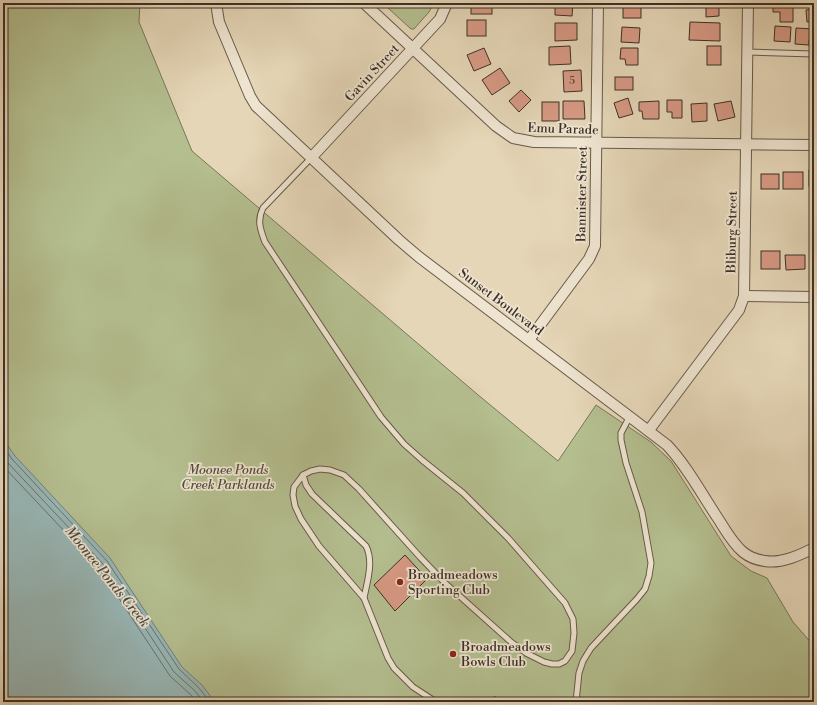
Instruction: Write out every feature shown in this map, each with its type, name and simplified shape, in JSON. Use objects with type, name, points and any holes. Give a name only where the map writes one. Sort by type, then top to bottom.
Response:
[{"type":"street","name":"Sunset Boulevard","points":[[216,3],[219,22],[252,101],[260,111],[399,240],[419,257],[667,445],[675,453],[730,538],[742,551],[758,560],[766,562],[788,559],[814,548]]},
{"type":"street","name":"Emu Parade","points":[[364,3],[496,126],[513,138],[534,142],[814,145]]},
{"type":"street","name":"Gavin Street","points":[[311,158],[440,19],[447,3]]},
{"type":"street","name":"Bannister Street","points":[[529,340],[589,259],[593,251],[595,240],[598,3]]},
{"type":"street","name":"Bliburg Street","points":[[649,430],[739,310],[744,296],[748,3]]},
{"type":"street","points":[[744,296],[814,297]]},
{"type":"lane","points":[[748,52],[814,54]]},
{"type":"lane","points":[[311,158],[263,208],[259,215],[259,223],[265,242],[381,417],[404,444],[468,498],[508,538],[565,603],[572,619],[574,633],[572,652],[564,661],[559,664],[552,664],[544,662],[526,653],[511,642],[445,583],[359,489],[344,475],[330,470],[320,469],[303,475],[294,487],[293,494],[295,506],[301,519],[319,546],[364,598],[388,658],[394,668],[413,687],[436,702]]},
{"type":"lane","points":[[576,702],[579,673],[583,660],[591,648],[645,589],[650,576],[651,563],[642,512],[626,463],[621,440],[621,433],[630,416]]},
{"type":"lane","points":[[303,475],[306,485],[312,494],[366,546],[370,553],[369,572],[364,598]]},
{"type":"green space","name":"Moonee Ponds Creek Parklands","points":[[3,3],[140,3],[139,22],[192,151],[477,394],[558,461],[596,405],[651,442],[671,461],[731,556],[751,571],[767,578],[793,622],[814,646],[814,702],[3,702]]},
{"type":"green space","points":[[385,3],[434,3],[429,12],[414,29],[411,29],[388,8]]},
{"type":"water","name":"Moonee Ponds Creek","points":[[3,439],[15,456],[110,558],[182,667],[202,685],[215,702],[3,702]]},
{"type":"building","points":[[471,3],[492,3],[492,14],[471,14]]},
{"type":"building","points":[[555,3],[573,3],[572,16],[555,15]]},
{"type":"building","points":[[623,3],[641,3],[641,18],[623,18]]},
{"type":"building","points":[[706,3],[723,3],[723,7],[719,7],[719,16],[706,17]]},
{"type":"building","points":[[773,3],[793,3],[793,22],[780,22],[780,12],[773,12]]},
{"type":"building","points":[[811,3],[814,3],[814,21],[807,22],[806,10],[812,9]]},
{"type":"building","points":[[467,20],[486,20],[486,36],[467,36]]},
{"type":"building","points":[[690,22],[720,23],[720,41],[689,40]]},
{"type":"building","points":[[555,23],[577,23],[577,40],[555,41]]},
{"type":"building","points":[[775,26],[791,27],[790,42],[774,41]]},
{"type":"building","points":[[622,27],[640,28],[639,43],[621,42]]},
{"type":"building","points":[[796,28],[813,29],[812,40],[809,40],[809,45],[795,44]]},
{"type":"building","points":[[570,46],[571,64],[549,65],[549,47]]},
{"type":"building","points":[[707,46],[721,46],[721,65],[707,65]]},
{"type":"building","points":[[484,48],[491,64],[474,71],[467,55]]},
{"type":"building","points":[[621,48],[638,48],[638,65],[626,65],[625,59],[620,59]]},
{"type":"building","points":[[500,68],[510,83],[492,95],[482,80]]},
{"type":"building","points":[[581,70],[582,91],[564,92],[563,71]]},
{"type":"building","points":[[615,77],[633,77],[633,90],[615,90]]},
{"type":"building","points":[[521,90],[531,100],[519,112],[509,101]]},
{"type":"building","points":[[628,98],[633,114],[619,118],[614,103]]},
{"type":"building","points":[[667,100],[682,100],[682,118],[672,118],[672,112],[667,112]]},
{"type":"building","points":[[563,101],[584,101],[585,119],[563,119]]},
{"type":"building","points":[[659,101],[659,119],[643,119],[642,111],[639,111],[639,102]]},
{"type":"building","points":[[731,101],[735,117],[718,121],[714,104]]},
{"type":"building","points":[[542,102],[559,102],[559,121],[542,121]]},
{"type":"building","points":[[707,103],[707,121],[692,122],[691,104]]},
{"type":"building","points":[[809,170],[814,170],[814,186],[809,186]]},
{"type":"building","points":[[783,172],[803,172],[803,189],[783,189]]},
{"type":"building","points":[[761,174],[779,174],[779,189],[761,189]]},
{"type":"building","points":[[811,250],[814,250],[814,269],[811,269]]},
{"type":"building","points":[[761,251],[780,251],[780,269],[761,269]]},
{"type":"building","points":[[785,255],[805,255],[805,269],[786,270]]},
{"type":"building","name":"Broadmeadows Sporting Club","points":[[405,555],[427,579],[395,611],[374,585]]},
{"type":"place","name":"Broadmeadows Sporting Club","points":[[400,582]]},
{"type":"place","name":"Broadmeadows Bowls Club","points":[[453,654]]}]
